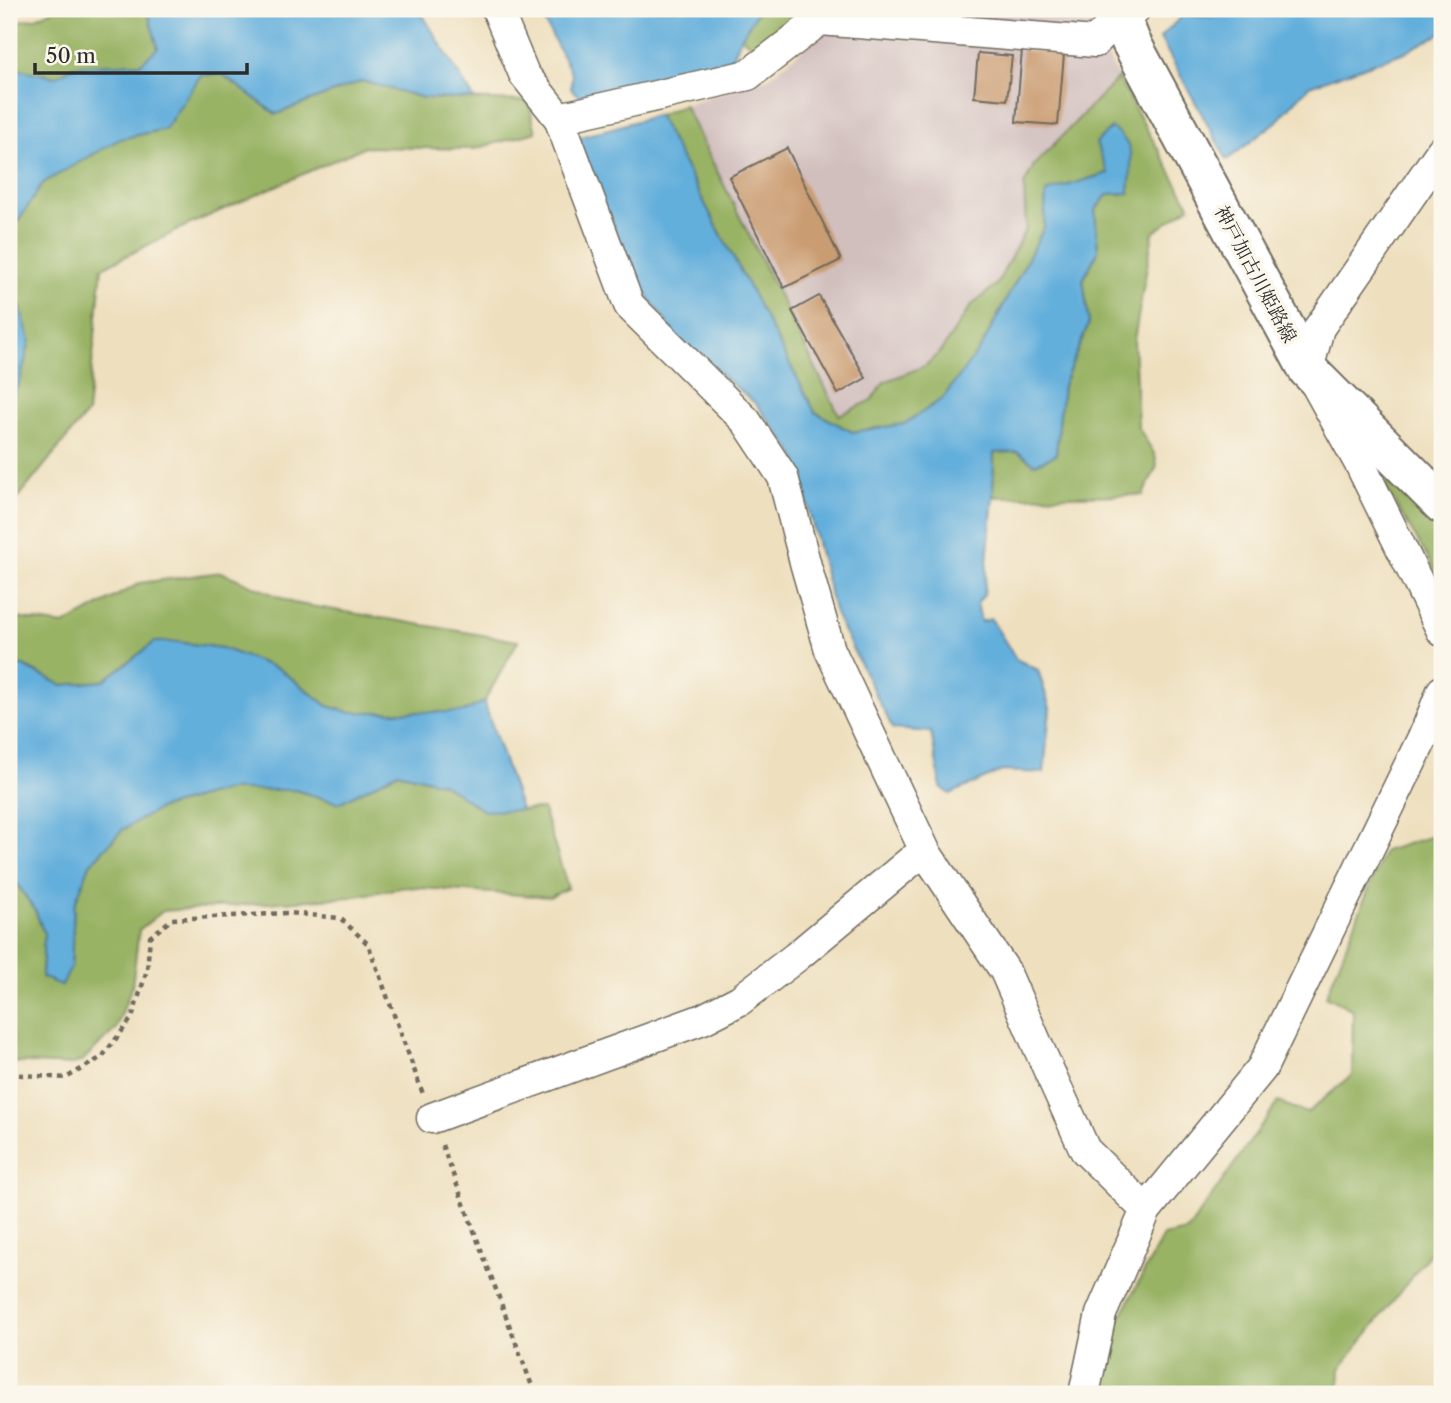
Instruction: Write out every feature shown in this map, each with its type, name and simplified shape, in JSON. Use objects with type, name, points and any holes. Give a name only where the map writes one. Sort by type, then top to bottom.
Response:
[{"type":"street","points":[[496,9],[524,74],[559,118],[629,305],[746,421],[783,477],[830,650],[926,853],[1006,971],[1085,1150],[1146,1210]]},
{"type":"street","points":[[559,118],[748,75],[820,20],[1095,42],[1124,11]]},
{"type":"street","name":"神戸加古川姫路線","points":[[1124,11],[1131,42],[1308,370],[1442,504]]},
{"type":"street","points":[[1442,150],[1319,328],[1308,370],[1361,466],[1442,631]]},
{"type":"street","points":[[1084,1394],[1101,1314],[1146,1210],[1262,1068],[1426,731],[1442,691]]},
{"type":"street","points":[[432,1118],[703,1019],[740,1000],[911,861],[926,853]]},
{"type":"path","points":[[9,1074],[66,1078],[102,1057],[132,1018],[147,970],[150,937],[172,919],[289,913],[340,918],[368,944],[535,1394]]},
{"type":"shaded area","points":[[813,9],[1100,9],[1103,21],[1081,32]]},
{"type":"shaded area","points":[[823,32],[1108,57],[1118,78],[1034,165],[1024,186],[1026,228],[997,284],[971,306],[941,351],[925,366],[884,382],[871,401],[838,415],[684,105],[769,78]]},
{"type":"green space","points":[[55,9],[147,9],[158,49],[141,63],[74,66],[56,77],[17,69],[9,80],[9,23],[36,18]]},
{"type":"green space","points":[[759,9],[813,9],[813,13],[791,17],[763,51],[741,38]]},
{"type":"green space","points":[[200,75],[223,75],[276,114],[362,81],[424,98],[528,101],[536,132],[474,149],[364,147],[186,226],[102,268],[87,413],[9,509],[9,404],[20,381],[30,340],[9,270],[9,235],[43,183],[120,139],[165,129]]},
{"type":"green space","points":[[1118,78],[1190,206],[1153,233],[1134,340],[1138,427],[1155,455],[1157,466],[1143,495],[993,497],[994,452],[1018,452],[1035,464],[1056,455],[1063,385],[1089,323],[1083,280],[1098,251],[1095,210],[1108,194],[1129,193],[1108,173],[1046,192],[1044,228],[982,346],[942,399],[904,424],[852,432],[815,412],[658,115],[684,105],[839,415],[871,401],[884,382],[925,366],[941,351],[971,306],[997,284],[1026,228],[1024,185],[1034,165]]},
{"type":"green space","points":[[1391,475],[1442,527],[1442,581],[1385,487]]},
{"type":"green space","points":[[221,572],[293,603],[518,641],[484,702],[464,712],[349,712],[328,706],[279,669],[222,648],[177,642],[155,642],[103,681],[62,685],[23,666],[9,665],[9,613],[17,618],[64,625],[140,583]]},
{"type":"green space","points":[[398,772],[442,783],[484,811],[543,809],[568,888],[550,897],[406,887],[350,897],[163,911],[139,930],[132,986],[116,1029],[82,1061],[71,1065],[9,1062],[9,875],[36,912],[44,934],[42,977],[71,967],[74,906],[90,864],[122,830],[161,808],[227,790],[295,790],[339,803]]},
{"type":"green space","points":[[1442,833],[1442,1238],[1340,1369],[1339,1394],[1098,1394],[1108,1340],[1163,1236],[1187,1231],[1278,1102],[1307,1113],[1352,1075],[1353,1010],[1326,996],[1384,851]]},
{"type":"water","points":[[147,9],[263,9],[280,14],[304,9],[419,9],[474,99],[424,98],[362,81],[276,114],[223,75],[201,75],[165,129],[120,139],[43,183],[9,235],[9,80],[17,69],[56,77],[74,66],[141,63],[158,48]]},
{"type":"water","points":[[538,9],[759,9],[741,38],[730,65],[609,102],[580,97],[571,89],[572,74]]},
{"type":"water","points":[[1246,9],[1442,9],[1442,33],[1405,52],[1309,86],[1276,122],[1227,160],[1160,38],[1183,15],[1213,17]]},
{"type":"water","points":[[658,115],[815,412],[852,432],[904,424],[942,399],[982,346],[1044,228],[1046,192],[1108,173],[1096,143],[1111,128],[1125,141],[1131,156],[1129,193],[1108,194],[1095,210],[1098,251],[1083,280],[1089,323],[1063,385],[1056,455],[1035,464],[1018,452],[994,453],[984,595],[977,603],[981,622],[991,619],[1016,659],[1038,670],[1050,708],[1044,773],[1002,771],[950,794],[941,787],[931,732],[893,729],[835,614],[795,455],[756,404],[678,338],[638,283],[578,151],[580,137]]},
{"type":"water","points":[[9,270],[30,340],[20,381],[9,404]]},
{"type":"water","points":[[155,642],[222,648],[279,669],[328,706],[349,712],[464,712],[484,702],[521,810],[484,811],[442,783],[398,772],[339,803],[295,790],[227,790],[161,808],[122,830],[90,864],[74,906],[71,967],[62,986],[42,977],[44,934],[36,912],[9,875],[9,665],[23,666],[62,685],[103,681]]},
{"type":"building","points":[[1022,50],[1064,54],[1058,125],[1016,122]]},
{"type":"building","points":[[978,53],[1012,56],[1007,100],[974,97]]},
{"type":"building","points":[[787,148],[841,260],[784,288],[729,177]]},
{"type":"building","points":[[819,296],[866,378],[838,394],[792,311]]}]
